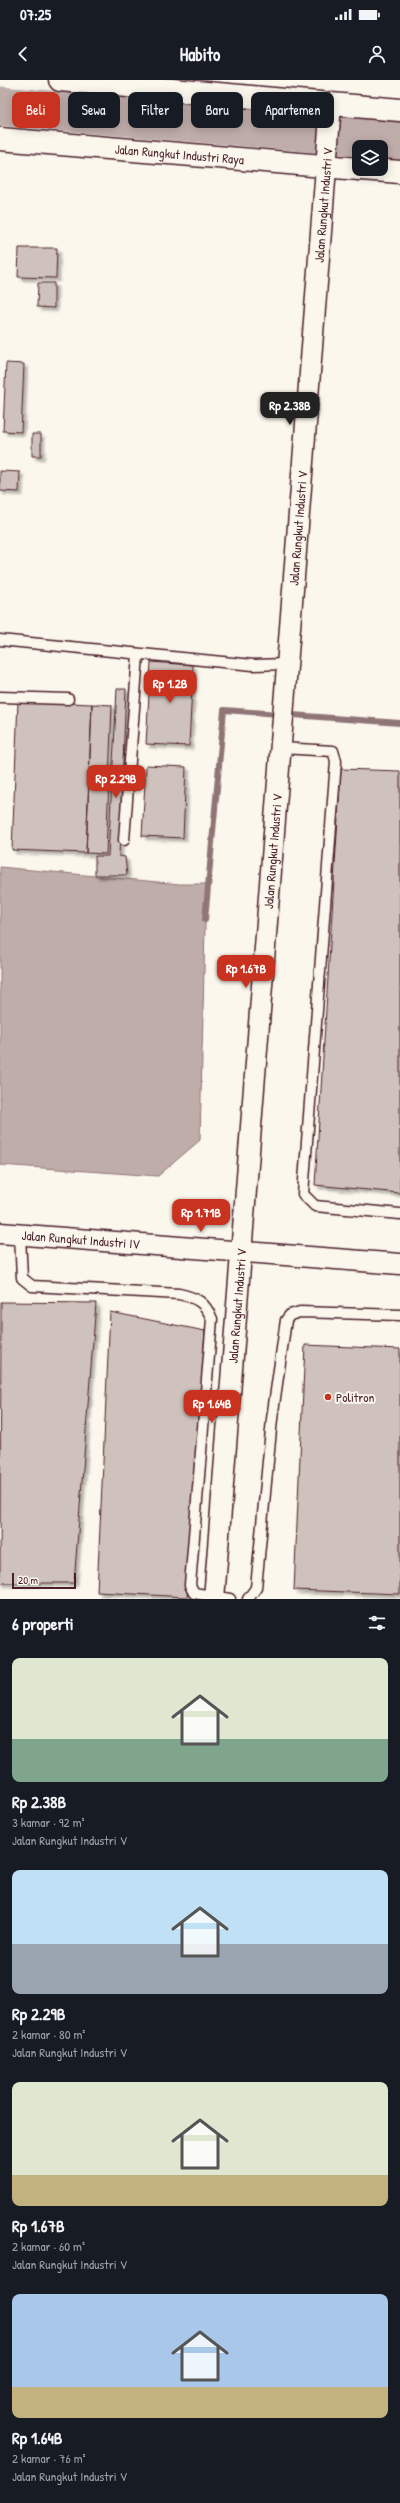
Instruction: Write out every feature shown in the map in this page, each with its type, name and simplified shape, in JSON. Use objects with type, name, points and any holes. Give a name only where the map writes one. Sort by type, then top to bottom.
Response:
[{"type":"main road","points":[[60,80],[251,103]]},
{"type":"main road","points":[[334,113],[400,110]]},
{"type":"main road","name":"Jalan Rungkut Industri Raya","points":[[0,139],[326,162],[352,167]]},
{"type":"main road","name":"Jalan Rungkut Industri Raya","points":[[388,171],[400,172]]},
{"type":"street","name":"Jalan Rungkut Industri V","points":[[220,1598],[241,1252],[329,128]]},
{"type":"street","name":"Jalan Rungkut Industri IV","points":[[0,1233],[400,1264]]},
{"type":"lane","points":[[0,640],[138,655],[253,665],[287,664]]},
{"type":"lane","points":[[124,840],[138,655]]},
{"type":"lane","points":[[0,697],[68,699]]},
{"type":"lane","points":[[281,739],[333,751],[336,761],[303,1194],[315,1206],[400,1214]]},
{"type":"lane","points":[[20,1235],[22,1278],[32,1286],[179,1294],[198,1298],[208,1309],[212,1319],[190,1585],[194,1592],[220,1598]]},
{"type":"lane","points":[[248,1599],[256,1588],[272,1419],[286,1320],[290,1315],[300,1312],[400,1315]]},
{"type":"shaded area","points":[[0,867],[179,884],[206,884],[200,1140],[158,1176],[0,1165]]},
{"type":"building","points":[[19,248],[57,248],[56,278],[18,277]]},
{"type":"building","points":[[38,283],[54,283],[54,308],[37,307]]},
{"type":"building","points":[[6,363],[24,364],[21,432],[3,431]]},
{"type":"building","points":[[32,434],[41,434],[41,456],[32,456]]},
{"type":"building","points":[[0,471],[20,472],[19,492],[0,491]]},
{"type":"building","points":[[151,662],[193,665],[189,746],[146,744]]},
{"type":"building","points":[[117,689],[126,689],[119,856],[125,857],[127,875],[95,875],[95,856],[108,856]]},
{"type":"building","points":[[18,701],[92,704],[86,853],[12,850]]},
{"type":"building","points":[[92,704],[112,705],[106,854],[86,853]]},
{"type":"building","points":[[146,765],[186,767],[183,838],[142,836]]},
{"type":"building","points":[[341,769],[400,771],[400,1193],[315,1185]]},
{"type":"building","points":[[1,1302],[96,1303],[74,1583],[0,1583]]},
{"type":"building","points":[[110,1312],[205,1331],[187,1597],[97,1592]]},
{"type":"building","points":[[305,1345],[400,1349],[400,1594],[294,1590]]},
{"type":"waterway","points":[[0,106],[400,140]]},
{"type":"waterway","points":[[205,920],[224,710],[400,723]]},
{"type":"place","name":"Politron","points":[[328,1397]]}]
